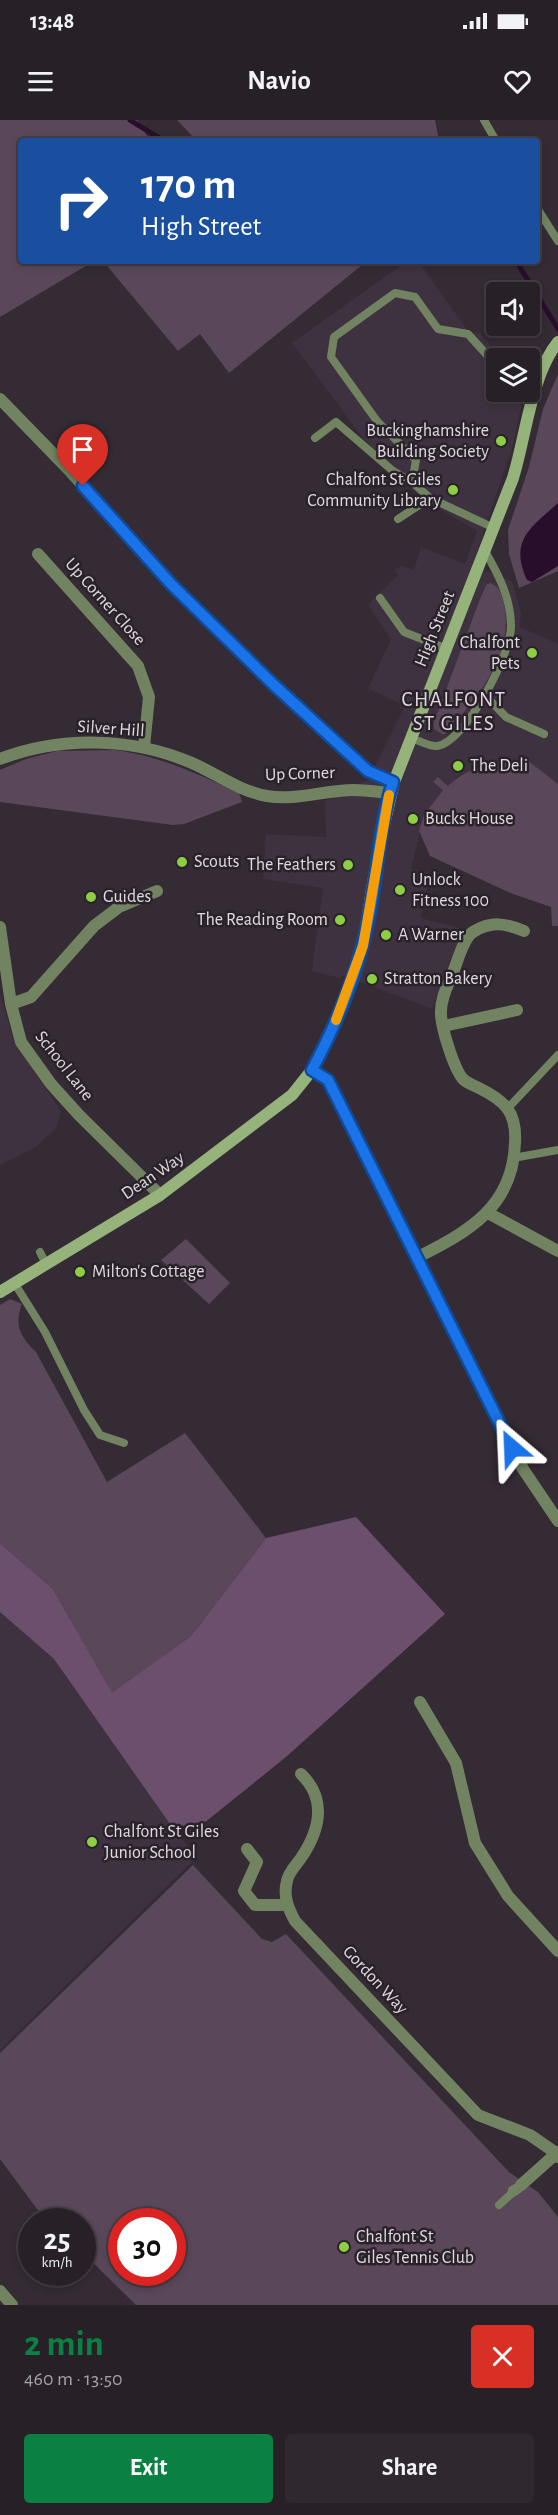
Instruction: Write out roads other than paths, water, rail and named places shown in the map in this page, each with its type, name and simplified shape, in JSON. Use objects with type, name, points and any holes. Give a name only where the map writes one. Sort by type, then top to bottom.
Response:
[{"type":"street","name":"High Street","points":[[540,374],[555,345]]},
{"type":"street","points":[[0,399],[69,470],[172,585],[274,685],[368,771],[392,788]]},
{"type":"street","name":"High Street","points":[[312,1070],[337,1018],[363,946],[392,788],[494,528],[525,439],[530,402]]},
{"type":"street","name":"Up Corner Close","points":[[38,554],[138,666],[149,697],[144,747]]},
{"type":"street","name":"Silver Hill","points":[[0,759],[22,751],[82,742],[144,747],[190,763],[249,792]]},
{"type":"street","name":"Up Corner","points":[[249,792],[270,797],[392,788]]},
{"type":"street","points":[[10,1004],[31,997],[94,926],[119,907],[157,891]]},
{"type":"street","points":[[418,1257],[457,1237],[488,1213],[499,1197],[513,1158],[514,1128],[508,1108],[501,1099],[464,1081],[453,1064],[440,1013],[443,997],[469,934],[484,925],[496,923],[509,924],[524,931]]},
{"type":"street","name":"School Lane","points":[[0,927],[3,980],[21,1042],[51,1084],[160,1195]]},
{"type":"street","points":[[444,1026],[517,1010]]},
{"type":"street","points":[[312,1070],[328,1080],[523,1469],[558,1521]]},
{"type":"street","name":"Dean Way","points":[[0,1292],[160,1195],[292,1095],[312,1070]]},
{"type":"street","points":[[488,1213],[558,1251]]},
{"type":"street","points":[[420,1701],[456,1763],[476,1843],[508,1896],[558,1951]]},
{"type":"street","points":[[247,1849],[257,1862],[244,1892],[255,1905],[286,1905],[287,1880],[314,1836],[319,1820],[319,1807],[312,1785],[301,1774]]},
{"type":"street","name":"Gordon Way","points":[[286,1905],[295,1921],[478,2115],[530,2135],[557,2154]]},
{"type":"street","points":[[516,2189],[557,2154]]},
{"type":"street","points":[[0,2291],[12,2305]]},
{"type":"lane","points":[[484,120],[494,138]]},
{"type":"lane","points":[[540,213],[558,241]]},
{"type":"lane","points":[[413,483],[416,460],[377,422],[331,357],[334,337],[395,293],[415,297],[438,329],[468,334],[486,354]]},
{"type":"lane","points":[[315,438],[336,422],[393,471],[413,483],[430,498],[494,528]]},
{"type":"lane","points":[[398,519],[430,498]]},
{"type":"lane","points":[[411,738],[436,746],[446,743],[485,695],[503,662],[512,625],[505,589],[485,551]]},
{"type":"lane","points":[[380,598],[404,632],[447,649]]},
{"type":"lane","points":[[485,695],[506,717],[544,734]]},
{"type":"lane","points":[[508,1108],[558,1055]]},
{"type":"lane","points":[[513,1158],[558,1150]]},
{"type":"lane","points":[[40,1252],[46,1264]]},
{"type":"lane","points":[[15,1284],[45,1332],[84,1410],[100,1435],[124,1443]]},
{"type":"lane","points":[[499,2205],[516,2189]]},
{"type":"waterway","points":[[130,120],[159,138]]},
{"type":"waterway","points":[[518,264],[558,329]]},
{"type":"place","name":"Buckinghamshire Building Society","points":[[501,441]]},
{"type":"place","name":"Chalfont St Giles Community Library","points":[[453,490]]},
{"type":"place","name":"Chalfont Pets","points":[[532,653]]},
{"type":"place","name":"The Deli","points":[[458,766]]},
{"type":"place","name":"Bucks House","points":[[413,819]]},
{"type":"place","name":"Scouts","points":[[182,862]]},
{"type":"place","name":"The Feathers","points":[[348,865]]},
{"type":"place","name":"Unlock Fitness 100","points":[[400,890]]},
{"type":"place","name":"Guides","points":[[91,897]]},
{"type":"place","name":"The Reading Room","points":[[340,920]]},
{"type":"place","name":"A Warner","points":[[386,935]]},
{"type":"place","name":"Stratton Bakery","points":[[372,979]]},
{"type":"place","name":"Milton's Cottage","points":[[80,1272]]},
{"type":"place","name":"Chalfont St Giles Junior School","points":[[92,1842]]},
{"type":"place","name":"Chalfont St Giles Tennis Club","points":[[344,2247]]},
{"type":"district","name":"CHALFONT ST GILES","points":[[454,711]]}]
